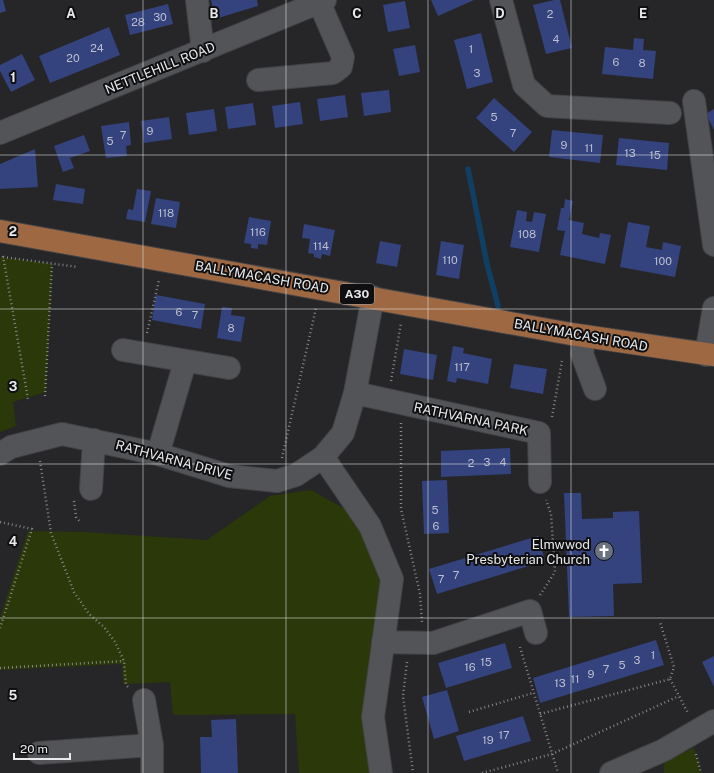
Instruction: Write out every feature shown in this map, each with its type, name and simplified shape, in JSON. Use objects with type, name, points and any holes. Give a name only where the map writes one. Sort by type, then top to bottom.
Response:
[{"type":"main road","name":"BALLYMACASH ROAD","points":[[1,240],[321,288],[576,335],[710,355]]},
{"type":"street","points":[[197,0],[203,52]]},
{"type":"street","points":[[501,0],[524,85],[548,106],[670,113]]},
{"type":"street","name":"NETTLEHILL ROAD","points":[[0,133],[203,52],[323,1],[343,57],[341,67],[334,73],[258,80]]},
{"type":"street","points":[[694,102],[714,245]]},
{"type":"street","points":[[373,297],[355,393],[343,433],[322,457],[370,526],[392,579],[373,717],[381,773]]},
{"type":"street","points":[[710,355],[714,308]]},
{"type":"street","points":[[576,335],[595,390]]},
{"type":"street","points":[[133,352],[185,362],[229,368]]},
{"type":"street","points":[[158,454],[185,362]]},
{"type":"street","name":"RATHVARNA PARK","points":[[355,393],[539,433],[540,482]]},
{"type":"street","name":"RATHVARNA DRIVE","points":[[0,454],[11,447],[62,434],[158,454],[229,476],[277,481],[296,474],[322,457]]},
{"type":"street","points":[[91,489],[94,440]]},
{"type":"street","points":[[383,642],[433,643],[520,614],[536,633]]},
{"type":"street","points":[[144,700],[152,745],[152,773]]},
{"type":"street","points":[[611,773],[664,750],[706,726]]},
{"type":"street","points":[[39,753],[152,745]]},
{"type":"path","points":[[1,240],[28,399]]},
{"type":"path","points":[[45,396],[52,264]]},
{"type":"path","points":[[133,352],[159,278]]},
{"type":"path","points":[[277,481],[321,288]]},
{"type":"path","points":[[405,303],[394,402],[401,509],[420,594],[416,643],[403,696],[413,773]]},
{"type":"path","points":[[539,433],[551,422],[576,335]]},
{"type":"path","points":[[36,440],[51,533],[74,592],[89,614],[104,627],[115,642],[124,661],[126,685],[144,700]]},
{"type":"path","points":[[540,482],[551,514],[554,572],[520,614],[533,693],[558,773]]},
{"type":"path","points":[[0,522],[32,529],[0,628]]},
{"type":"path","points":[[660,622],[674,667],[670,679],[679,696],[706,726]]},
{"type":"path","points":[[0,668],[124,661]]},
{"type":"path","points":[[540,714],[670,679]]},
{"type":"path","points":[[470,712],[533,693]]},
{"type":"path","points":[[482,773],[552,754],[679,696]]},
{"type":"green space","points":[[0,257],[52,264],[46,392],[13,402],[16,426],[0,432]]},
{"type":"green space","points":[[311,490],[352,513],[380,578],[364,721],[373,773],[299,773],[295,714],[173,715],[170,682],[123,684],[122,664],[0,670],[0,618],[28,531],[84,532],[207,540],[270,496]]},
{"type":"green space","points":[[694,748],[701,773],[664,773],[664,761]]},
{"type":"building","points":[[0,0],[3,0],[6,11],[0,13]]},
{"type":"building","points":[[211,0],[257,0],[258,6],[215,19]]},
{"type":"building","points":[[431,0],[474,0],[438,16]]},
{"type":"building","points":[[560,0],[572,48],[546,54],[533,5]]},
{"type":"building","points":[[405,1],[410,28],[388,32],[383,5]]},
{"type":"building","points":[[168,4],[173,24],[130,35],[125,15]]},
{"type":"building","points":[[109,27],[120,55],[50,83],[39,56]]},
{"type":"building","points":[[481,33],[493,82],[467,89],[454,40]]},
{"type":"building","points":[[634,38],[644,39],[643,50],[656,51],[653,79],[602,74],[605,47],[633,50]]},
{"type":"building","points":[[415,45],[420,72],[399,76],[393,49]]},
{"type":"building","points":[[22,54],[35,80],[11,92],[0,71],[0,65]]},
{"type":"building","points":[[389,90],[391,112],[364,116],[361,93]]},
{"type":"building","points":[[345,95],[348,117],[320,121],[317,99]]},
{"type":"building","points":[[494,98],[532,132],[514,152],[476,118]]},
{"type":"building","points":[[300,102],[303,124],[275,128],[272,106]]},
{"type":"building","points":[[253,103],[256,125],[228,129],[225,107]]},
{"type":"building","points":[[214,109],[217,131],[189,135],[186,113]]},
{"type":"building","points":[[714,109],[714,130],[706,114]]},
{"type":"building","points":[[169,117],[172,139],[144,143],[141,121]]},
{"type":"building","points":[[129,122],[131,145],[126,146],[127,156],[106,158],[101,126]]},
{"type":"building","points":[[552,130],[603,135],[600,163],[549,157]]},
{"type":"building","points":[[84,135],[90,151],[70,158],[74,168],[63,172],[54,146]]},
{"type":"building","points":[[619,138],[669,143],[667,170],[616,165]]},
{"type":"building","points":[[35,149],[38,187],[0,189],[0,164]]},
{"type":"building","points":[[56,184],[85,189],[83,204],[53,200]]},
{"type":"building","points":[[137,189],[151,191],[145,222],[126,219],[128,209],[133,210]]},
{"type":"building","points":[[156,198],[180,202],[176,228],[151,224]]},
{"type":"building","points":[[565,199],[573,201],[569,220],[584,223],[582,234],[599,238],[600,233],[611,235],[605,264],[560,255],[565,231],[557,230],[561,208],[564,208]]},
{"type":"building","points":[[517,210],[527,212],[526,221],[532,222],[534,212],[546,214],[539,252],[510,247]]},
{"type":"building","points":[[249,217],[271,221],[267,245],[258,244],[258,249],[251,248],[251,244],[244,243]]},
{"type":"building","points":[[628,222],[650,226],[646,247],[662,250],[663,242],[681,246],[675,277],[620,267]]},
{"type":"building","points":[[304,224],[335,230],[330,256],[322,254],[321,259],[314,257],[314,254],[308,253],[310,239],[302,238]]},
{"type":"building","points":[[380,241],[401,245],[397,267],[376,263]]},
{"type":"building","points":[[441,241],[464,245],[459,279],[436,275]]},
{"type":"building","points":[[156,295],[205,304],[201,329],[152,320]]},
{"type":"building","points":[[222,307],[232,308],[231,315],[245,317],[241,342],[217,338]]},
{"type":"building","points":[[453,346],[464,348],[463,353],[492,359],[488,384],[457,378],[456,383],[447,381]]},
{"type":"building","points":[[404,349],[437,355],[433,380],[400,374]]},
{"type":"building","points":[[514,364],[547,369],[543,394],[510,388]]},
{"type":"building","points":[[510,448],[511,474],[441,477],[441,451]]},
{"type":"building","points":[[447,480],[449,533],[424,534],[422,481]]},
{"type":"building","name":"Elmwwod Presbyterian Church","points":[[564,493],[581,493],[582,519],[613,518],[613,512],[639,511],[642,583],[613,584],[614,616],[569,617]]},
{"type":"building","points":[[538,536],[545,561],[437,594],[429,569]]},
{"type":"building","points":[[656,640],[664,665],[540,703],[533,678]]},
{"type":"building","points":[[505,643],[512,668],[446,688],[438,663]]},
{"type":"building","points":[[714,656],[714,687],[702,662]]},
{"type":"building","points":[[447,690],[459,731],[434,739],[422,697]]},
{"type":"building","points":[[523,716],[531,741],[464,761],[456,736]]},
{"type":"building","points":[[236,719],[238,773],[201,773],[200,737],[212,737],[211,720]]},
{"type":"waterway","points":[[468,169],[487,264],[498,306]]},
{"type":"place","name":"Elmwwod Presbyterian Church","points":[[604,551]]}]
